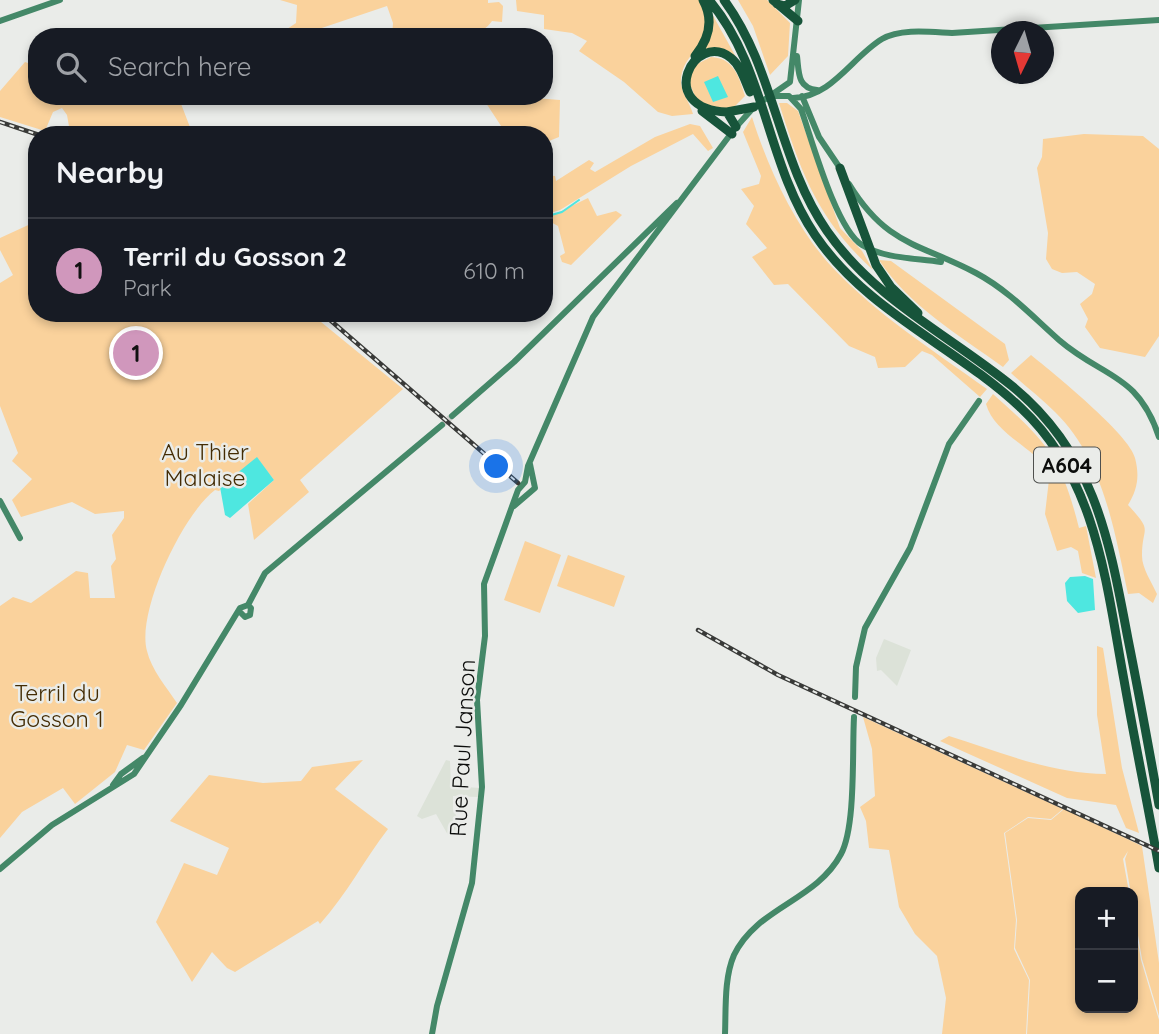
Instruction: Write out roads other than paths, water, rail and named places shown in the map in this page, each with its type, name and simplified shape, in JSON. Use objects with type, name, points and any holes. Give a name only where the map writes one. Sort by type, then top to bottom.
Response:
[{"type":"highway","points":[[703,0],[709,15],[707,36],[685,70],[684,90],[692,105],[734,131]]},
{"type":"highway","points":[[709,0],[730,29],[745,71],[755,104],[757,107],[727,112],[709,110],[695,103],[685,85],[688,71],[699,57],[716,52],[732,59],[745,71]]},
{"type":"highway","name":"A604","points":[[724,0],[740,24],[757,61],[801,186],[839,247],[884,294],[968,354],[1042,414],[1069,447],[1093,495],[1115,568],[1159,805]]},
{"type":"highway","points":[[774,2],[785,6],[797,0]]},
{"type":"highway","points":[[774,2],[798,21]]},
{"type":"highway","name":"A604","points":[[757,107],[767,125],[791,194],[831,256],[880,303],[1021,408],[1048,437],[1071,472],[1087,509],[1103,569],[1159,867]]},
{"type":"highway","points":[[727,112],[734,131]]},
{"type":"highway","points":[[840,168],[862,233],[883,278],[898,294],[962,345],[968,354]]},
{"type":"street","points":[[0,21],[60,0]]},
{"type":"street","points":[[797,0],[796,50],[789,84],[791,97],[801,109],[846,228],[862,245],[890,255],[954,264]]},
{"type":"street","points":[[772,96],[802,96],[819,89],[835,80],[884,37],[915,32],[952,33],[1159,20]]},
{"type":"street","points":[[796,50],[803,84],[802,96],[819,137],[868,212],[880,225],[919,250],[983,277],[1060,340],[1131,387],[1146,407],[1159,437]]},
{"type":"street","points":[[452,416],[514,362],[682,200],[734,131],[757,107],[789,84],[803,84],[819,89]]},
{"type":"street","points":[[820,162],[834,159]]},
{"type":"street","name":"Rue Paul Janson","points":[[432,1034],[437,1006],[472,883],[482,787],[477,700],[485,635],[484,584],[530,464],[593,317],[682,200]]},
{"type":"street","points":[[855,697],[856,667],[865,628],[910,548],[949,444],[979,401]]},
{"type":"street","points":[[0,869],[52,825],[134,774],[240,616],[251,613],[248,605],[265,573],[442,425]]},
{"type":"street","points":[[530,464],[536,488],[529,492],[524,483],[533,480]]},
{"type":"street","name":"Rue Paul Janson","points":[[514,506],[529,492]]},
{"type":"street","points":[[0,501],[20,538]]},
{"type":"street","points":[[725,1034],[730,970],[741,943],[758,923],[820,882],[846,843],[854,717]]},
{"type":"street","points":[[113,785],[132,765],[144,758]]},
{"type":"street","points":[[132,765],[134,774]]},
{"type":"water","points":[[718,76],[728,97],[713,102],[704,82]]},
{"type":"water","points":[[257,457],[274,480],[230,518],[225,515],[220,487]]},
{"type":"water","points":[[1085,576],[1093,579],[1095,610],[1078,613],[1067,601],[1065,583],[1070,577]]},
{"type":"waterway","points":[[553,214],[562,212],[579,200]]},
{"type":"tunnel","points":[[442,425],[452,416]]},
{"type":"railway","points":[[0,122],[28,131]]},
{"type":"railway","points":[[332,322],[518,483]]},
{"type":"railway","points":[[698,630],[778,675],[1159,851]]},
{"type":"place","name":"Terril du Gosson 2","points":[[136,353]]},
{"type":"park label","name":"Au Thier Malaise","points":[[205,464]]},
{"type":"park label","name":"Terril du Gosson 1","points":[[57,705]]}]
